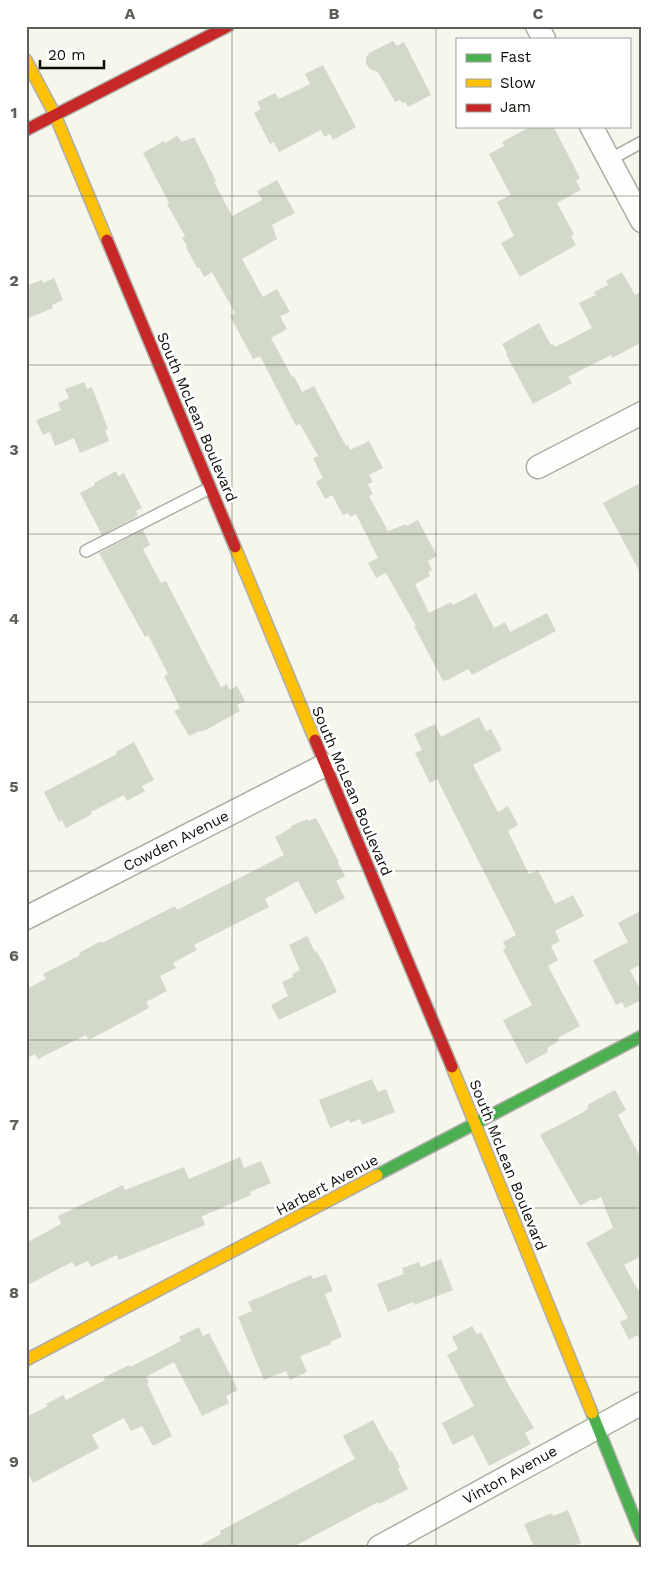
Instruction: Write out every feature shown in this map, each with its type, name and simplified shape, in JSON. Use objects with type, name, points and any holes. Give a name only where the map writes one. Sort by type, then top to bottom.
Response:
[{"type":"main road","points":[[26,130],[228,26]]},
{"type":"main road","name":"South McLean Boulevard","points":[[26,60],[55,114],[476,1124],[642,1537]]},
{"type":"main road","name":"Harbert Avenue","points":[[26,1360],[642,1036]]},
{"type":"street","points":[[537,26],[543,38]]},
{"type":"street","points":[[592,128],[642,221]]},
{"type":"street","points":[[538,467],[642,413]]},
{"type":"street","name":"Cowden Avenue","points":[[26,918],[325,765]]},
{"type":"street","name":"Vinton Avenue","points":[[379,1547],[642,1403]]},
{"type":"lane","points":[[609,160],[642,142]]},
{"type":"lane","points":[[86,551],[210,488]]},
{"type":"building","points":[[393,41],[397,46],[404,42],[431,95],[408,107],[405,102],[402,103],[400,100],[395,102],[378,72],[370,69],[366,64],[366,58],[369,53]]},
{"type":"building","points":[[323,65],[356,127],[333,140],[330,134],[324,137],[321,130],[279,152],[274,142],[270,144],[254,113],[261,109],[257,102],[275,93],[279,99],[310,84],[305,74]]},
{"type":"building","points":[[528,128],[554,128],[580,178],[576,181],[581,190],[557,203],[574,234],[571,236],[576,245],[520,277],[501,243],[514,236],[497,202],[511,195],[489,154],[504,146],[502,142]]},
{"type":"building","points":[[177,136],[182,142],[194,137],[232,216],[262,200],[257,191],[277,180],[295,213],[272,225],[277,239],[242,259],[263,297],[277,289],[290,312],[280,316],[287,329],[271,338],[302,392],[314,386],[346,446],[348,445],[350,450],[369,441],[383,468],[369,475],[373,482],[368,484],[373,494],[369,496],[388,531],[406,524],[407,526],[418,520],[437,556],[428,561],[432,570],[428,572],[430,576],[415,584],[429,613],[451,602],[453,605],[476,593],[494,628],[505,622],[510,632],[547,613],[556,631],[472,675],[468,669],[448,680],[444,681],[442,679],[414,626],[416,626],[386,573],[376,578],[368,563],[378,558],[356,514],[350,517],[348,513],[343,515],[332,495],[325,499],[316,482],[323,478],[313,458],[318,456],[300,424],[296,426],[260,356],[253,359],[230,316],[235,313],[212,272],[204,277],[186,247],[182,238],[185,236],[167,204],[169,203],[143,153]]},
{"type":"building","points":[[622,272],[635,295],[642,291],[642,342],[612,358],[611,355],[568,377],[572,383],[533,404],[502,344],[539,323],[551,345],[553,344],[555,347],[592,328],[579,303],[596,295],[594,292],[608,285],[606,281]]},
{"type":"building","points":[[54,278],[63,300],[52,305],[53,308],[26,319],[26,286],[42,280],[43,283]]},
{"type":"building","points":[[84,382],[87,389],[92,387],[108,429],[105,430],[109,441],[80,453],[74,438],[55,446],[50,432],[43,435],[36,420],[61,410],[58,403],[69,398],[65,389]]},
{"type":"building","points":[[116,471],[118,476],[124,473],[142,508],[136,511],[138,515],[136,517],[102,535],[80,493]]},
{"type":"building","points":[[642,482],[642,576],[603,503]]},
{"type":"building","points":[[143,530],[150,545],[143,549],[161,583],[166,581],[221,687],[227,684],[230,690],[237,686],[245,701],[237,705],[240,711],[204,731],[189,736],[174,711],[180,708],[164,676],[168,674],[148,635],[145,637],[99,553]]},
{"type":"building","points":[[479,717],[486,731],[491,729],[502,750],[473,765],[498,812],[508,806],[518,825],[508,831],[529,874],[538,870],[555,904],[573,895],[584,916],[555,931],[560,941],[551,946],[558,960],[548,966],[580,1026],[558,1038],[559,1041],[547,1048],[548,1052],[526,1064],[503,1020],[532,1005],[503,950],[506,948],[503,942],[516,935],[437,779],[430,783],[415,753],[422,750],[414,734],[435,724],[441,737]]},
{"type":"building","points":[[134,742],[154,780],[142,786],[145,791],[127,801],[124,795],[91,812],[92,814],[66,828],[62,820],[59,822],[44,792],[117,754],[116,752]]},
{"type":"building","points":[[316,818],[345,876],[336,881],[345,898],[315,914],[298,881],[265,899],[269,907],[194,945],[197,950],[173,963],[176,968],[160,976],[167,991],[146,1002],[149,1008],[89,1040],[86,1035],[38,1059],[35,1054],[26,1059],[26,989],[46,979],[43,974],[80,955],[79,953],[101,941],[102,943],[175,906],[177,910],[284,855],[275,837],[291,828],[291,826],[307,819],[308,821]]},
{"type":"building","points":[[642,910],[642,968],[640,965],[630,970],[642,993],[642,1000],[625,1008],[622,1002],[616,1005],[593,960],[628,942],[618,923]]},
{"type":"building","points":[[307,936],[315,952],[323,962],[337,992],[279,1020],[271,1005],[288,996],[282,982],[293,977],[292,974],[300,970],[289,945]]},
{"type":"building","points":[[372,1079],[378,1092],[386,1089],[395,1112],[362,1125],[360,1119],[350,1123],[349,1120],[330,1128],[319,1100]]},
{"type":"building","points":[[615,1090],[626,1110],[618,1115],[642,1160],[642,1256],[624,1265],[642,1297],[642,1343],[637,1335],[629,1340],[620,1322],[628,1318],[586,1243],[613,1228],[601,1197],[593,1201],[592,1199],[580,1206],[540,1135],[587,1110],[589,1104]]},
{"type":"building","points":[[240,1157],[244,1168],[261,1161],[271,1183],[250,1192],[251,1195],[203,1216],[205,1225],[119,1260],[117,1255],[91,1267],[88,1261],[75,1267],[72,1262],[26,1286],[26,1243],[61,1224],[58,1216],[123,1185],[125,1190],[184,1167],[189,1179]]},
{"type":"building","points":[[441,1259],[453,1290],[414,1305],[413,1302],[388,1312],[377,1284],[404,1274],[402,1268],[419,1262],[421,1267]]},
{"type":"building","points":[[326,1274],[333,1291],[325,1294],[342,1337],[330,1342],[331,1344],[300,1356],[307,1372],[290,1380],[286,1371],[264,1380],[238,1317],[252,1311],[248,1302],[311,1275],[313,1279]]},
{"type":"building","points":[[472,1326],[477,1334],[481,1332],[534,1428],[525,1433],[531,1444],[489,1466],[473,1435],[453,1445],[442,1423],[474,1406],[447,1355],[458,1349],[452,1337]]},
{"type":"building","points":[[199,1327],[203,1336],[209,1333],[238,1390],[226,1396],[229,1403],[202,1416],[174,1362],[146,1377],[149,1383],[147,1384],[172,1436],[153,1446],[142,1426],[131,1431],[124,1418],[92,1435],[99,1448],[33,1483],[26,1468],[26,1417],[48,1406],[46,1404],[63,1395],[66,1400],[105,1380],[103,1378],[129,1365],[130,1367],[181,1341],[179,1337]]},
{"type":"building","points":[[373,1420],[390,1452],[392,1451],[408,1489],[379,1504],[378,1502],[293,1547],[197,1547],[221,1534],[220,1531],[355,1459],[343,1436]]},
{"type":"building","points":[[568,1510],[581,1543],[571,1547],[534,1547],[524,1524],[552,1513],[553,1516]]},
{"type":"traffic: fast","points":[[377,1175],[642,1036]]},
{"type":"traffic: fast","points":[[592,1413],[642,1537]]},
{"type":"traffic: slow","points":[[26,60],[55,115],[107,240]]},
{"type":"traffic: slow","points":[[235,547],[315,740]]},
{"type":"traffic: slow","points":[[452,1067],[592,1413]]},
{"type":"traffic: slow","points":[[26,1360],[377,1175]]},
{"type":"traffic: jam","points":[[26,130],[228,26]]},
{"type":"traffic: jam","points":[[107,240],[235,547]]},
{"type":"traffic: jam","points":[[315,740],[452,1067]]}]
